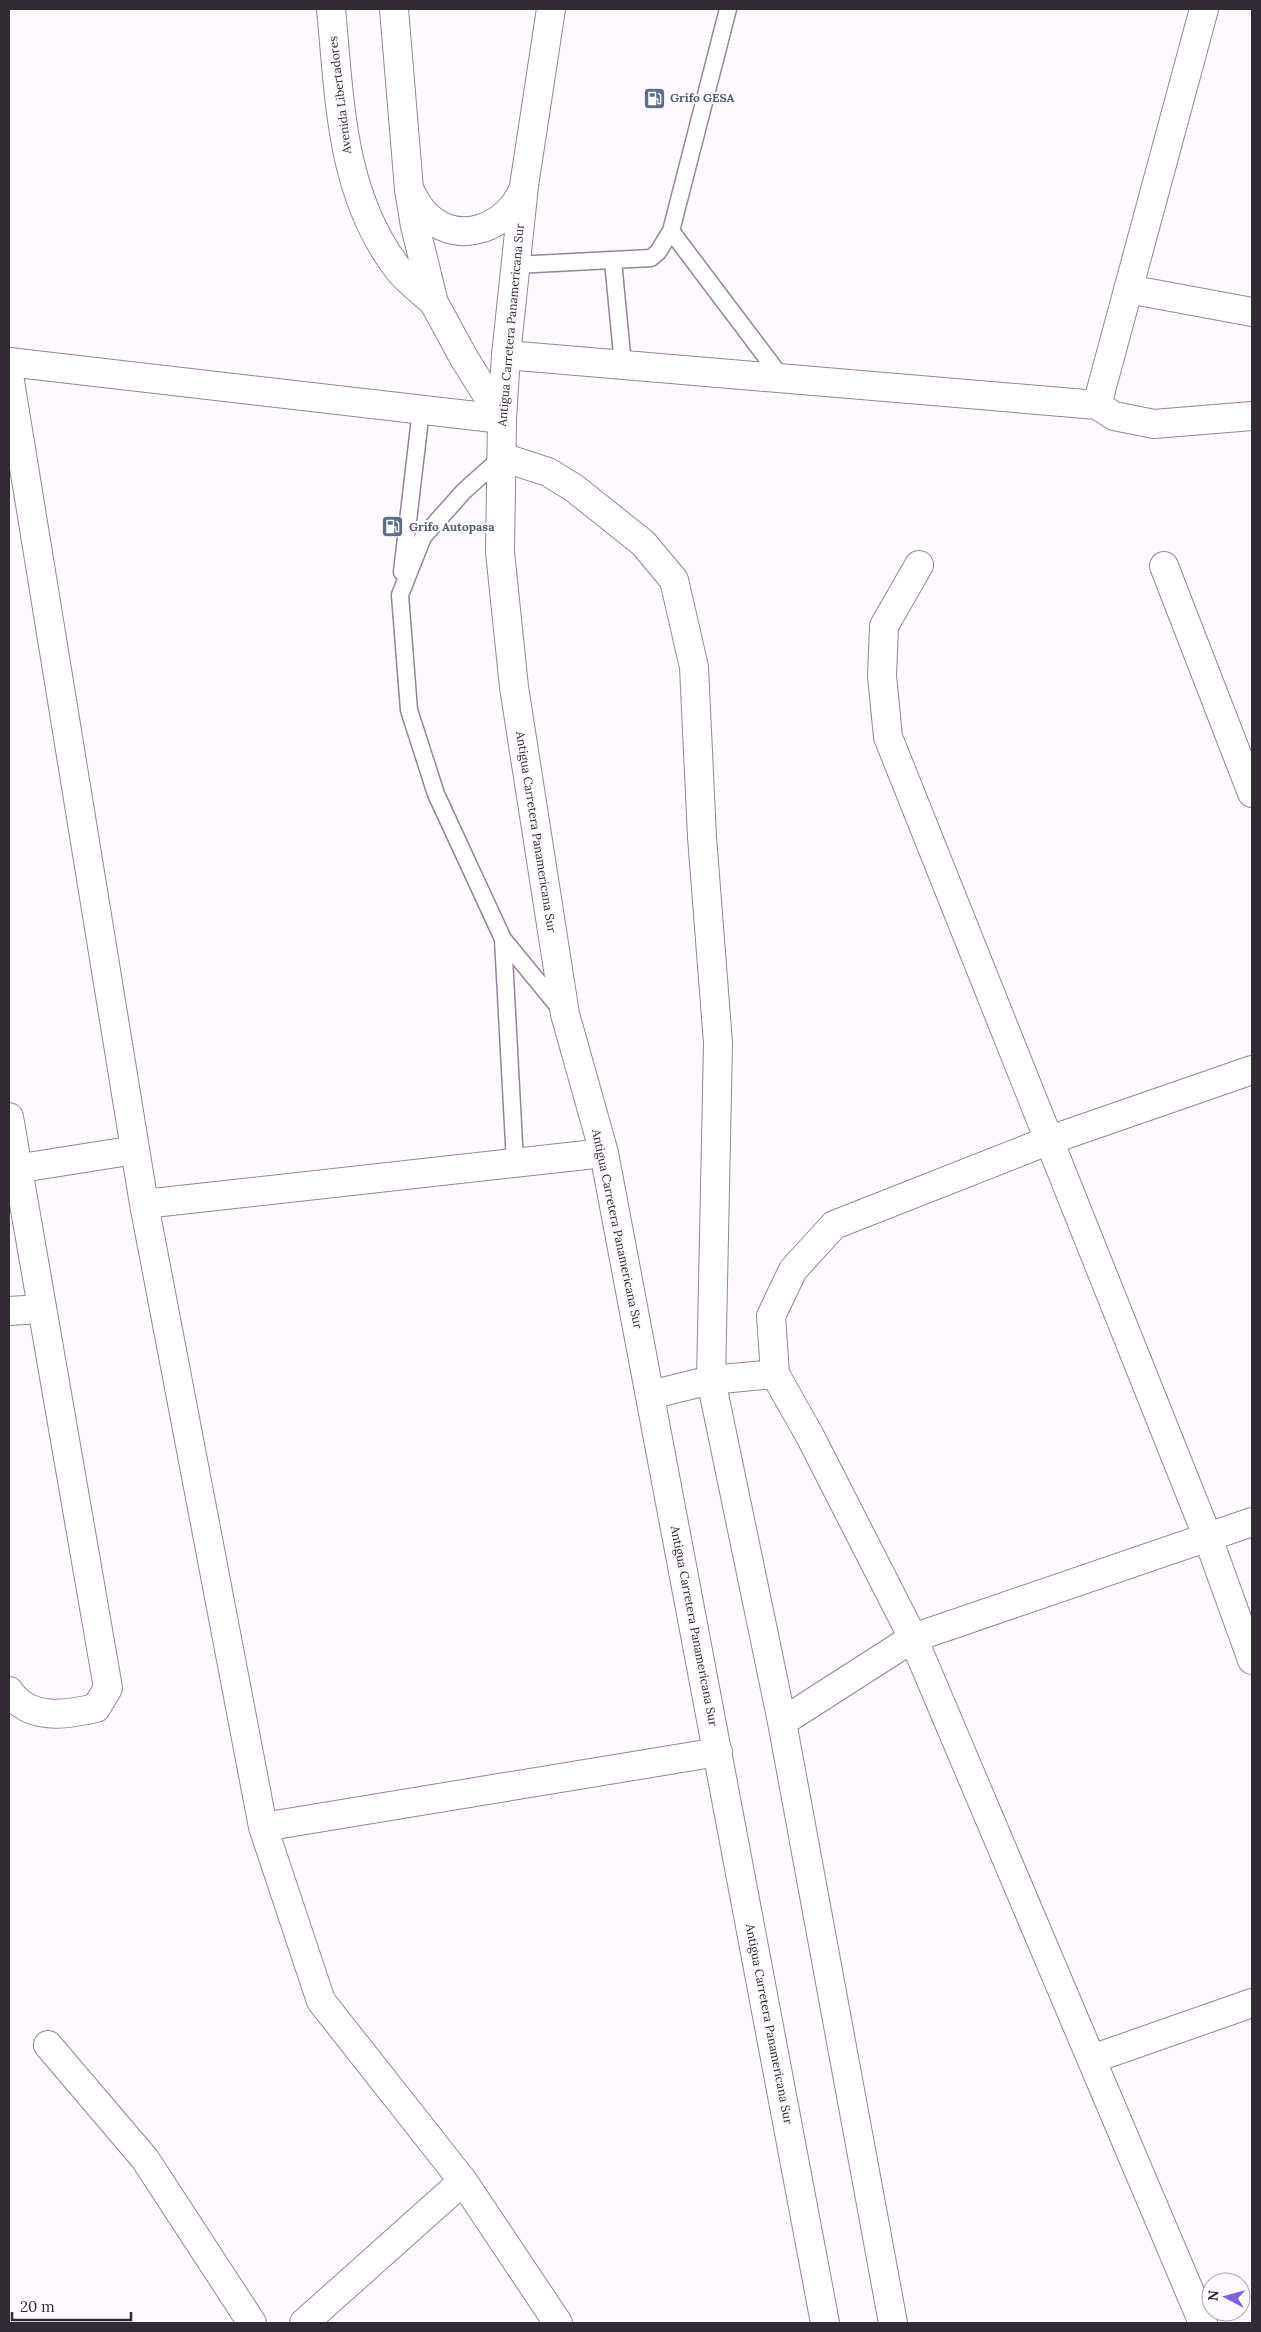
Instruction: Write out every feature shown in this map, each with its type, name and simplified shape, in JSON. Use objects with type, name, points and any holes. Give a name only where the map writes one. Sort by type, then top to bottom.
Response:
[{"type":"main road","name":"Avenida Libertadores","points":[[331,9],[344,142],[354,183],[377,236],[399,270],[434,303]]},
{"type":"main road","name":"Avenida Libertadores","points":[[394,9],[409,189],[415,226],[434,303],[464,358],[502,419]]},
{"type":"main road","name":"Antigua Carretera Panamericana Sur","points":[[551,9],[524,186],[506,355],[502,419],[500,552],[514,687],[565,1014],[604,1153],[825,2323]]},
{"type":"main road","points":[[1097,405],[1204,9]]},
{"type":"main road","points":[[409,189],[417,205],[429,218],[445,227],[463,232],[478,230],[501,219],[518,202],[524,186]]},
{"type":"main road","points":[[1128,289],[1252,312]]},
{"type":"main road","points":[[506,355],[1097,405],[1114,416],[1154,424],[1252,416]]},
{"type":"main road","points":[[9,362],[502,419]]},
{"type":"main road","points":[[9,375],[144,1204],[263,1827],[321,2001],[463,2181],[558,2323]]},
{"type":"main road","points":[[502,457],[548,472],[574,488],[642,543],[674,580],[694,667],[702,837],[718,1043],[711,1380],[782,1722],[893,2323]]},
{"type":"main road","points":[[918,565],[884,626],[882,676],[888,737],[1208,1538],[1252,1660]]},
{"type":"main road","points":[[1164,566],[1252,793]]},
{"type":"main road","points":[[1203,2323],[914,1638],[810,1436],[775,1374],[771,1316],[793,1270],[834,1225],[1050,1140],[1252,1070]]},
{"type":"main road","points":[[9,1117],[14,1169],[41,1309],[108,1688],[96,1708],[70,1714],[41,1714],[15,1700],[9,1692]]},
{"type":"main road","points":[[14,1169],[135,1150]]},
{"type":"main road","points":[[144,1204],[604,1153]]},
{"type":"main road","points":[[9,1311],[41,1309]]},
{"type":"main road","points":[[650,1395],[711,1380],[775,1374]]},
{"type":"main road","points":[[782,1722],[914,1638],[1252,1522]]},
{"type":"main road","points":[[263,1827],[718,1752]]},
{"type":"main road","points":[[1092,2059],[1252,2003]]},
{"type":"main road","points":[[48,2045],[145,2159],[252,2323]]},
{"type":"main road","points":[[304,2323],[463,2181]]},
{"type":"lane","points":[[515,265],[651,258],[658,252],[671,231],[728,9]]},
{"type":"lane","points":[[671,231],[782,378]]},
{"type":"lane","points":[[613,261],[623,365]]},
{"type":"lane","points":[[421,410],[400,595],[409,710],[436,794],[503,938],[565,1014]]},
{"type":"lane","points":[[400,595],[423,537],[464,491],[502,457]]},
{"type":"lane","points":[[503,938],[515,1162]]},
{"type":"place","name":"Grifo GESA","points":[[654,98]]},
{"type":"place","name":"Grifo Autopasa","points":[[393,527]]}]
